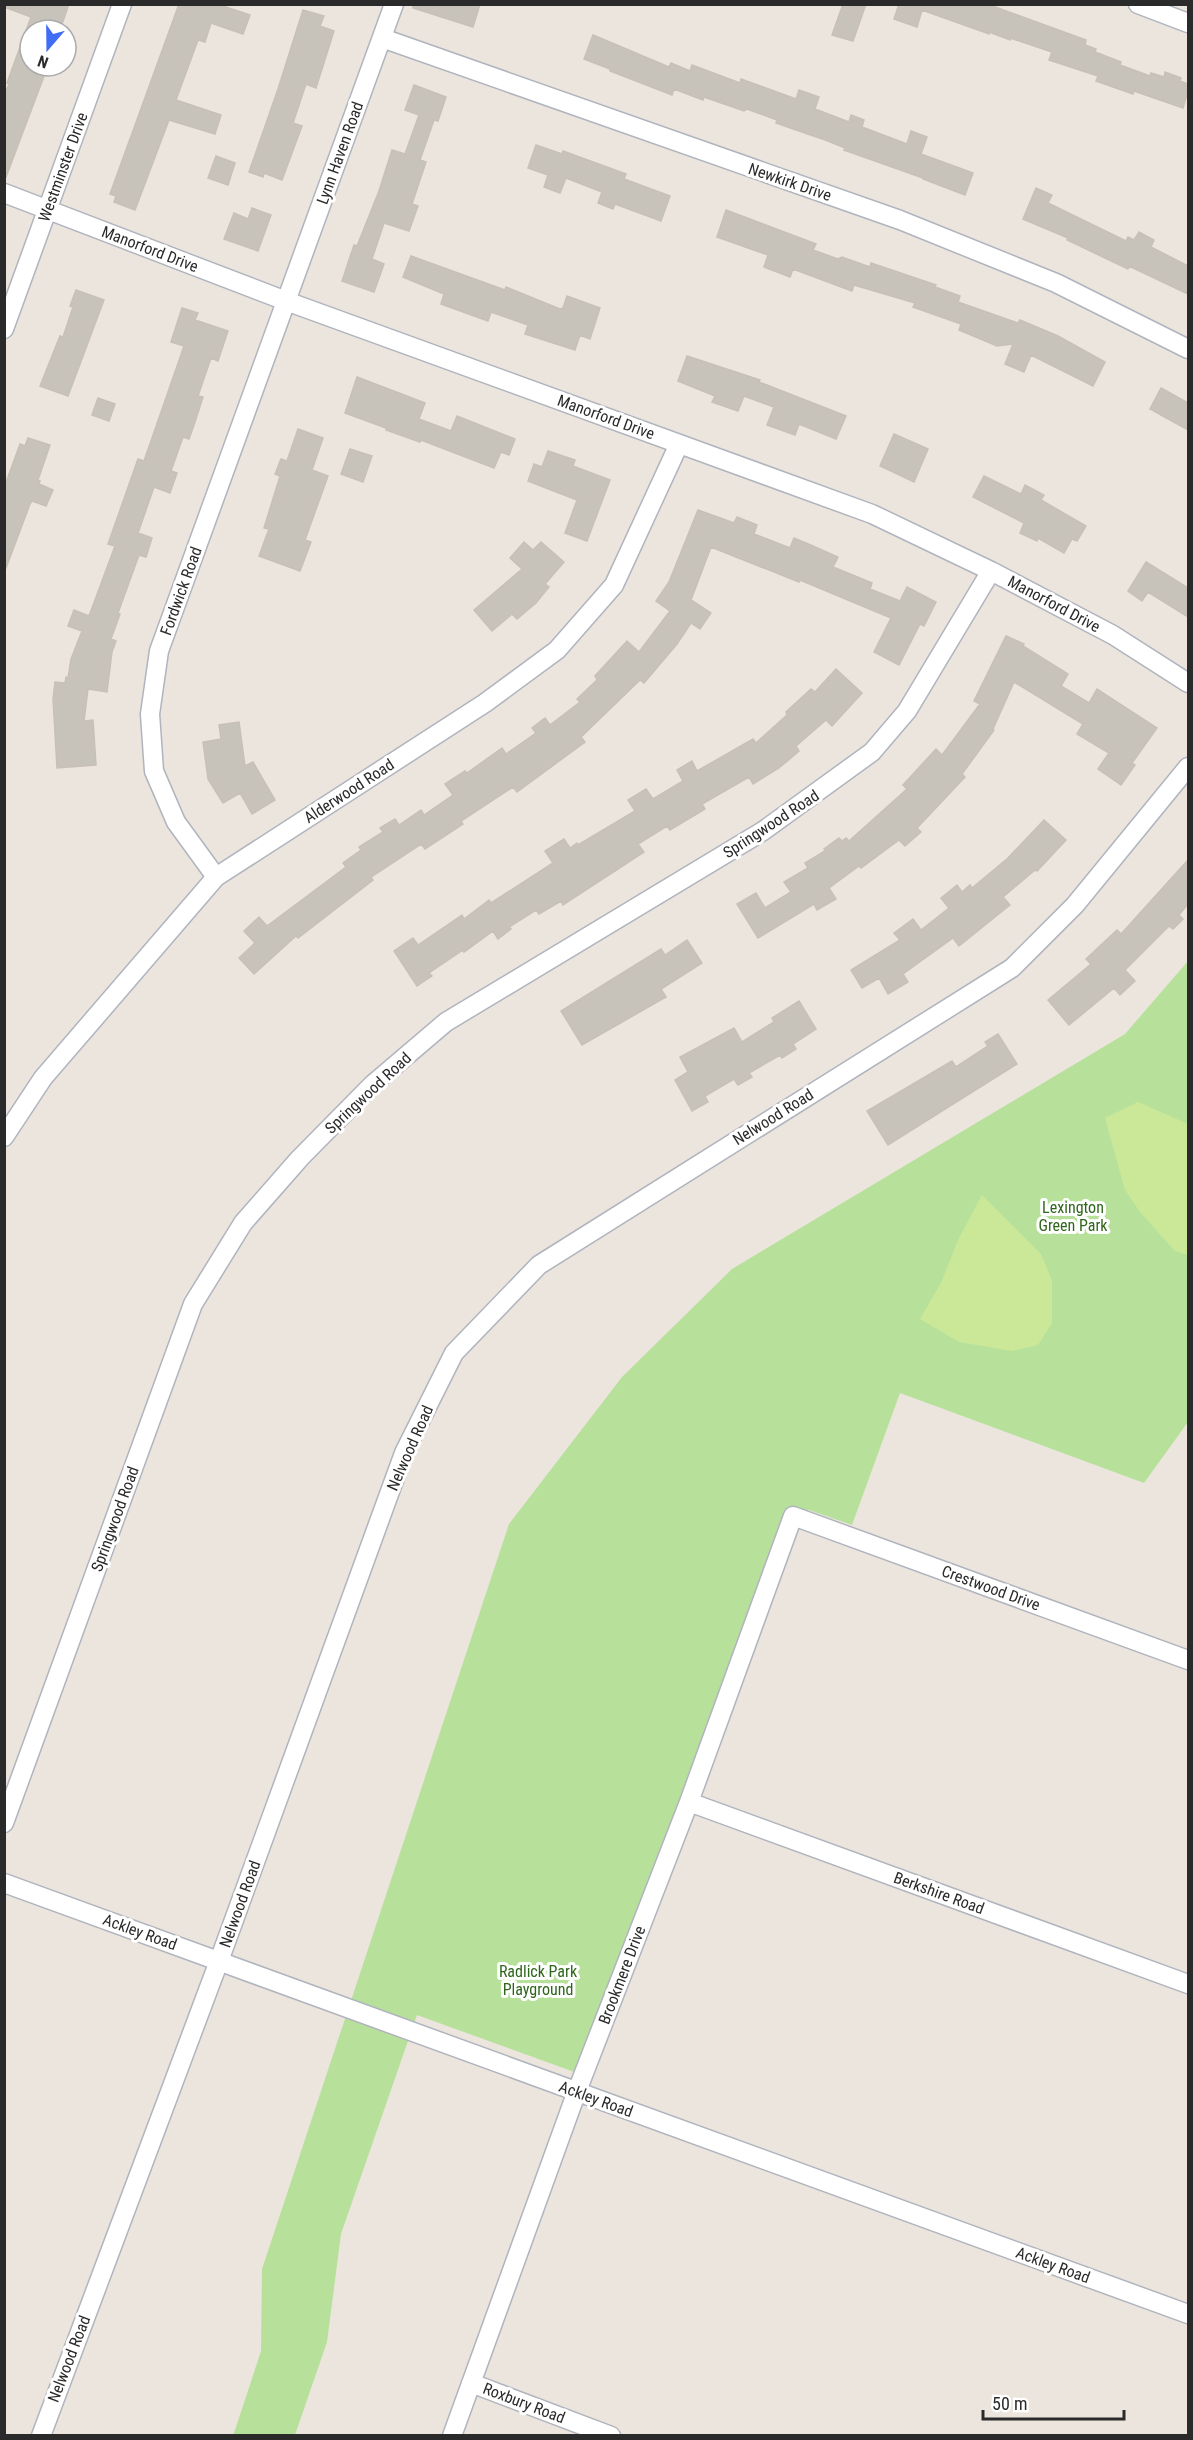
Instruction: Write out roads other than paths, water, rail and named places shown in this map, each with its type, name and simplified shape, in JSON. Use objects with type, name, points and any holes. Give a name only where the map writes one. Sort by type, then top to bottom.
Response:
[{"type":"street","name":"Westminster Drive","points":[[4,329],[122,4]]},
{"type":"street","name":"Lynn Haven Road","points":[[286,301],[394,4]]},
{"type":"street","points":[[1137,4],[1188,22]]},
{"type":"street","name":"Newkirk Drive","points":[[382,38],[900,220],[1056,284],[1188,349]]},
{"type":"street","name":"Manorford Drive","points":[[4,193],[286,301],[872,514],[991,571],[1113,635],[1188,683]]},
{"type":"street","name":"Fordwick Road","points":[[216,877],[176,822],[154,771],[150,714],[159,651],[286,301]]},
{"type":"street","name":"Alderwood Road","points":[[4,1137],[44,1078],[216,877],[485,703],[557,650],[614,585],[679,444]]},
{"type":"street","name":"Springwood Road","points":[[4,1823],[193,1304],[243,1223],[300,1158],[372,1085],[446,1022],[764,831],[826,788],[872,752],[907,711],[991,571]]},
{"type":"street","name":"Nelwood Road","points":[[40,2436],[219,1961],[404,1454],[454,1353],[539,1265],[1012,968],[1075,905],[1156,809],[1188,767]]},
{"type":"street","name":"Crestwood Drive","points":[[793,1516],[1188,1660]]},
{"type":"street","name":"Brookmere Drive","points":[[452,2436],[577,2091],[689,1802],[793,1516]]},
{"type":"street","name":"Berkshire Road","points":[[689,1802],[1188,1984]]},
{"type":"street","name":"Ackley Road","points":[[4,1883],[1188,2314]]},
{"type":"street","name":"Roxbury Road","points":[[471,2383],[611,2436]]},
{"type":"park label","name":"Lexington Green Park","points":[[1073,1216]]},
{"type":"park label","name":"Radlick Park Playground","points":[[538,1980]]}]
